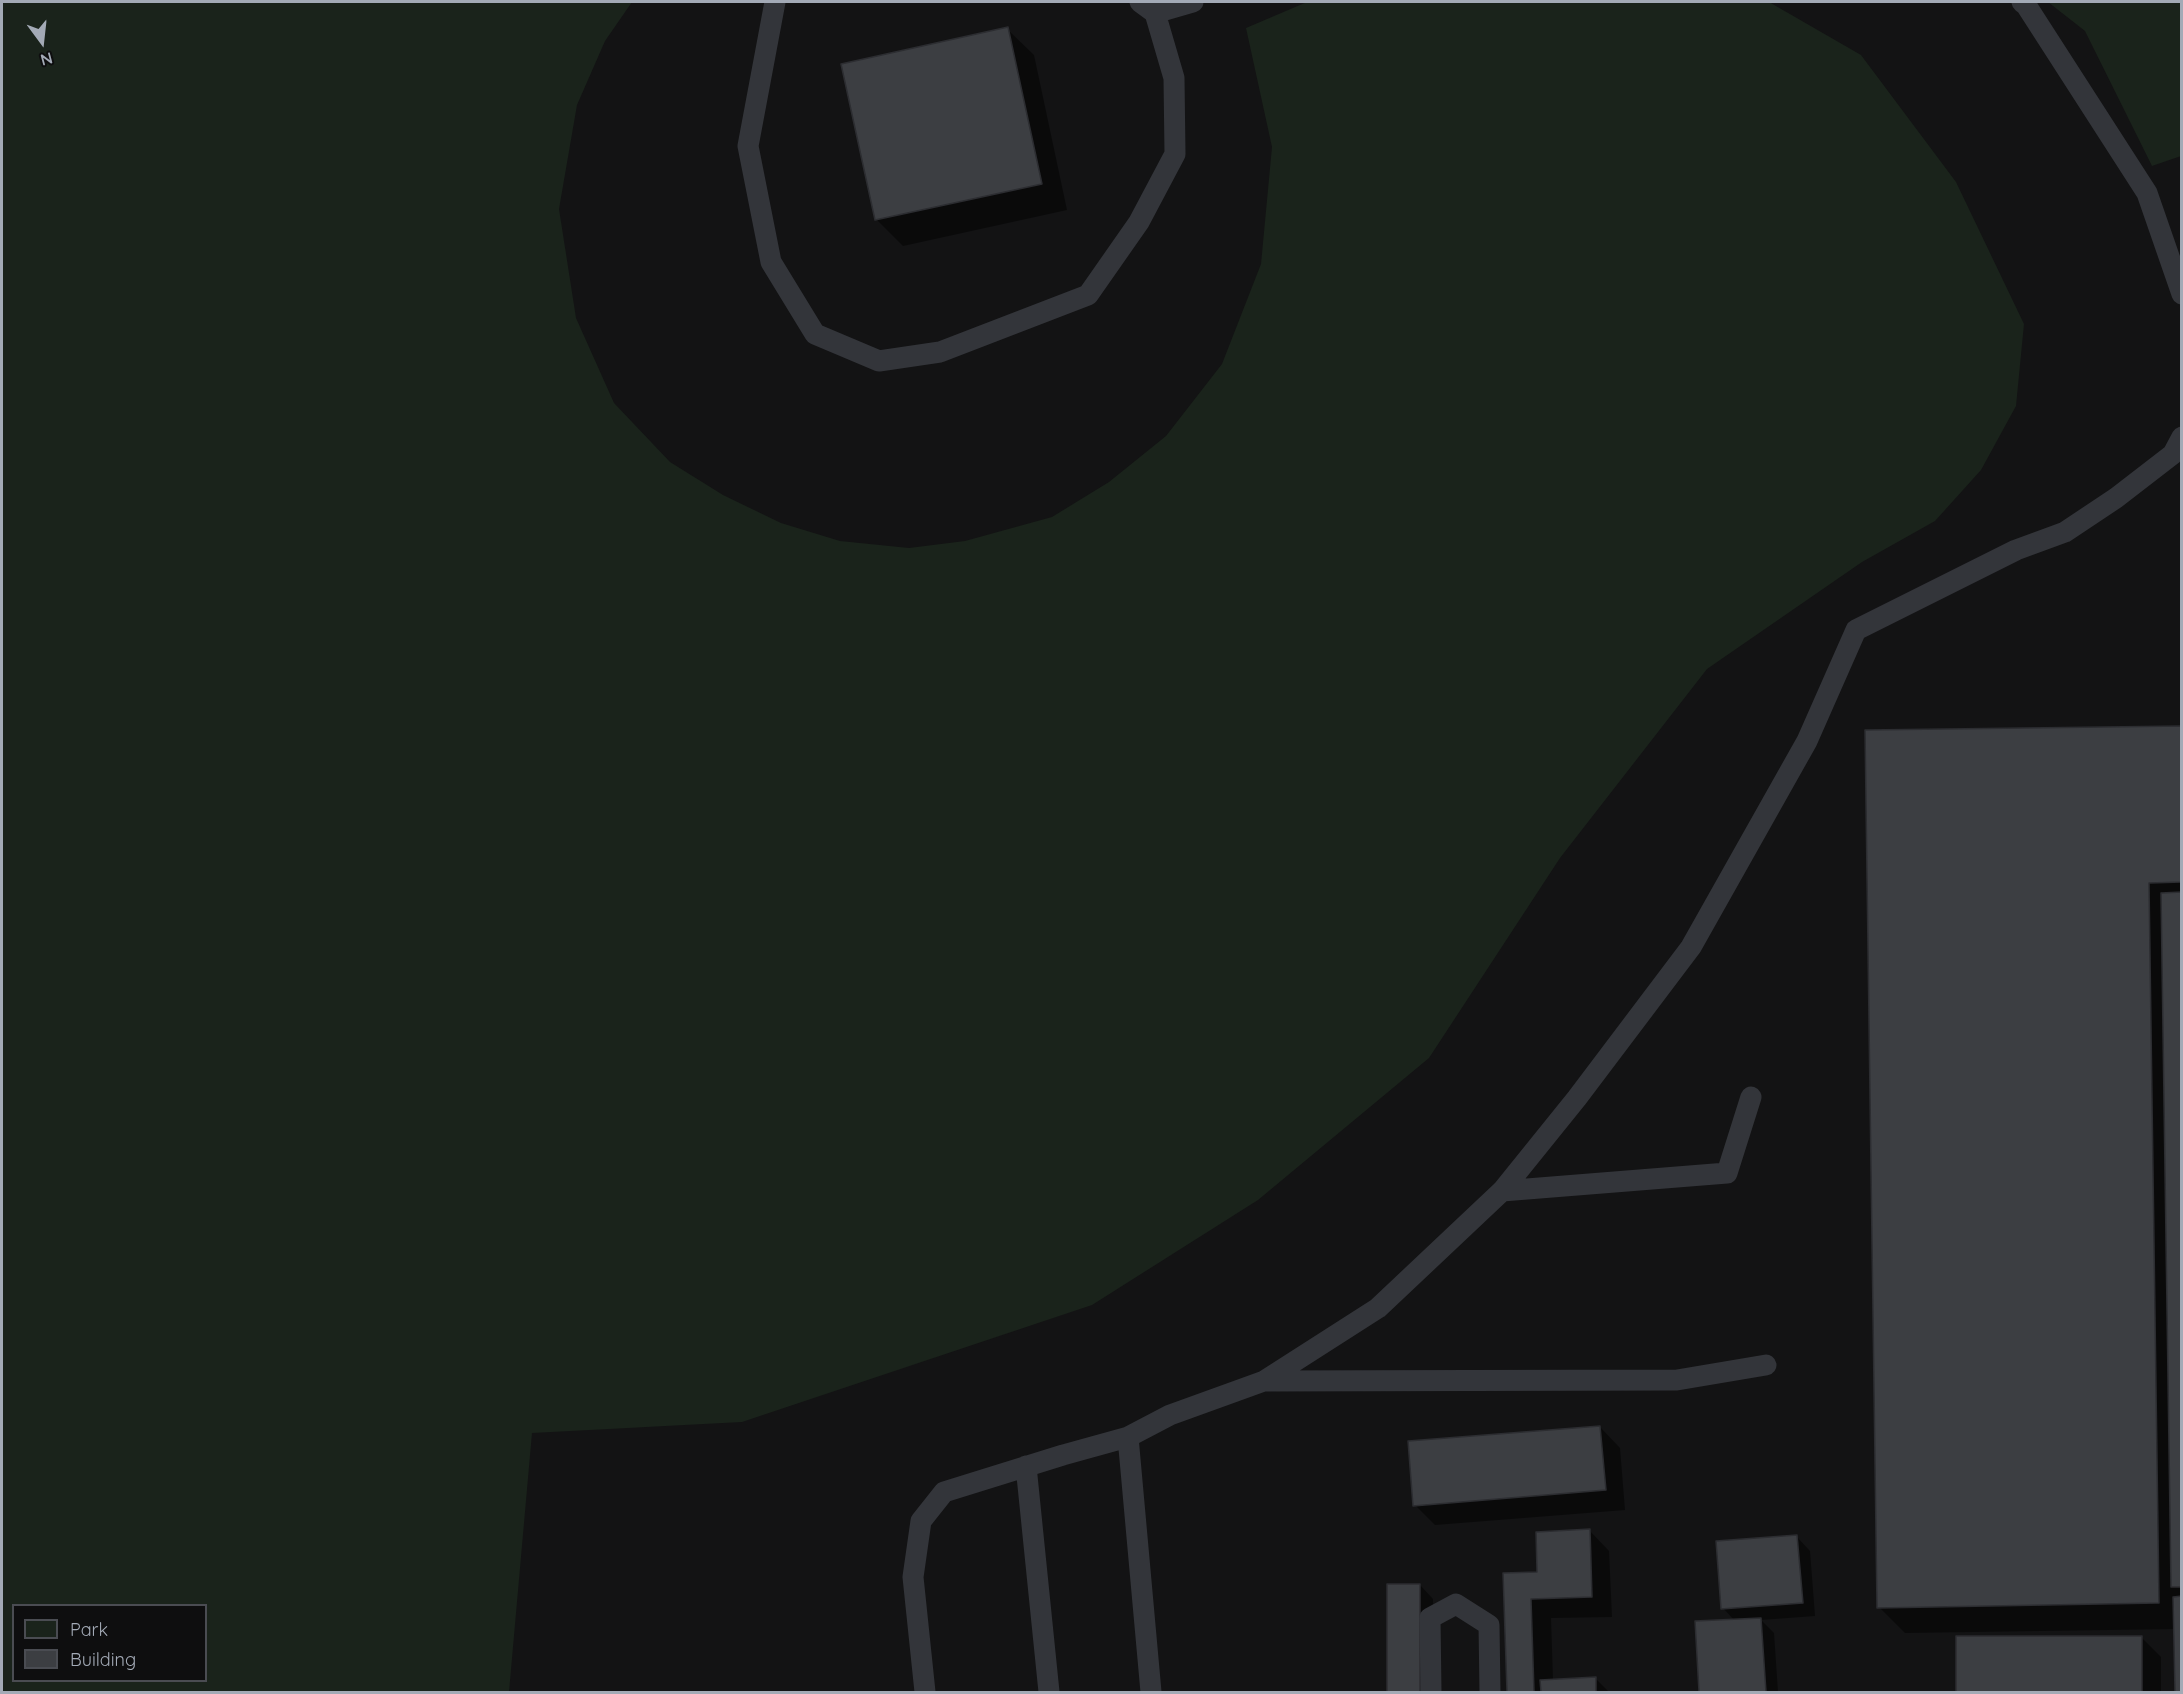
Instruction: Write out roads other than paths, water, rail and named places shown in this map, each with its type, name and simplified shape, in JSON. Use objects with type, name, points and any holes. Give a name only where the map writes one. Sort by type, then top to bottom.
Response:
[{"type":"lane","points":[[775,2],[748,146],[771,262],[815,334],[879,361],[940,352],[1088,295],[1139,222],[1175,154],[1174,78],[1147,7],[1192,2]]},
{"type":"lane","points":[[2022,2],[2026,4],[2147,193],[2181,294]]},
{"type":"lane","points":[[926,1692],[913,1577],[921,1521],[944,1492],[1128,1437],[1170,1415],[1264,1381],[1378,1308],[1502,1191],[1577,1098],[1691,947],[1807,741],[1857,630],[2016,550],[2065,532],[2116,498],[2173,454],[2181,437]]},
{"type":"lane","points":[[1502,1191],[1727,1173],[1751,1097]]},
{"type":"lane","points":[[1264,1381],[1677,1380],[1766,1365]]},
{"type":"lane","points":[[1128,1437],[1150,1692]]},
{"type":"lane","points":[[1026,1466],[1049,1692]]},
{"type":"lane","points":[[1431,1692],[1430,1618],[1456,1604],[1488,1625],[1490,1692]]}]
